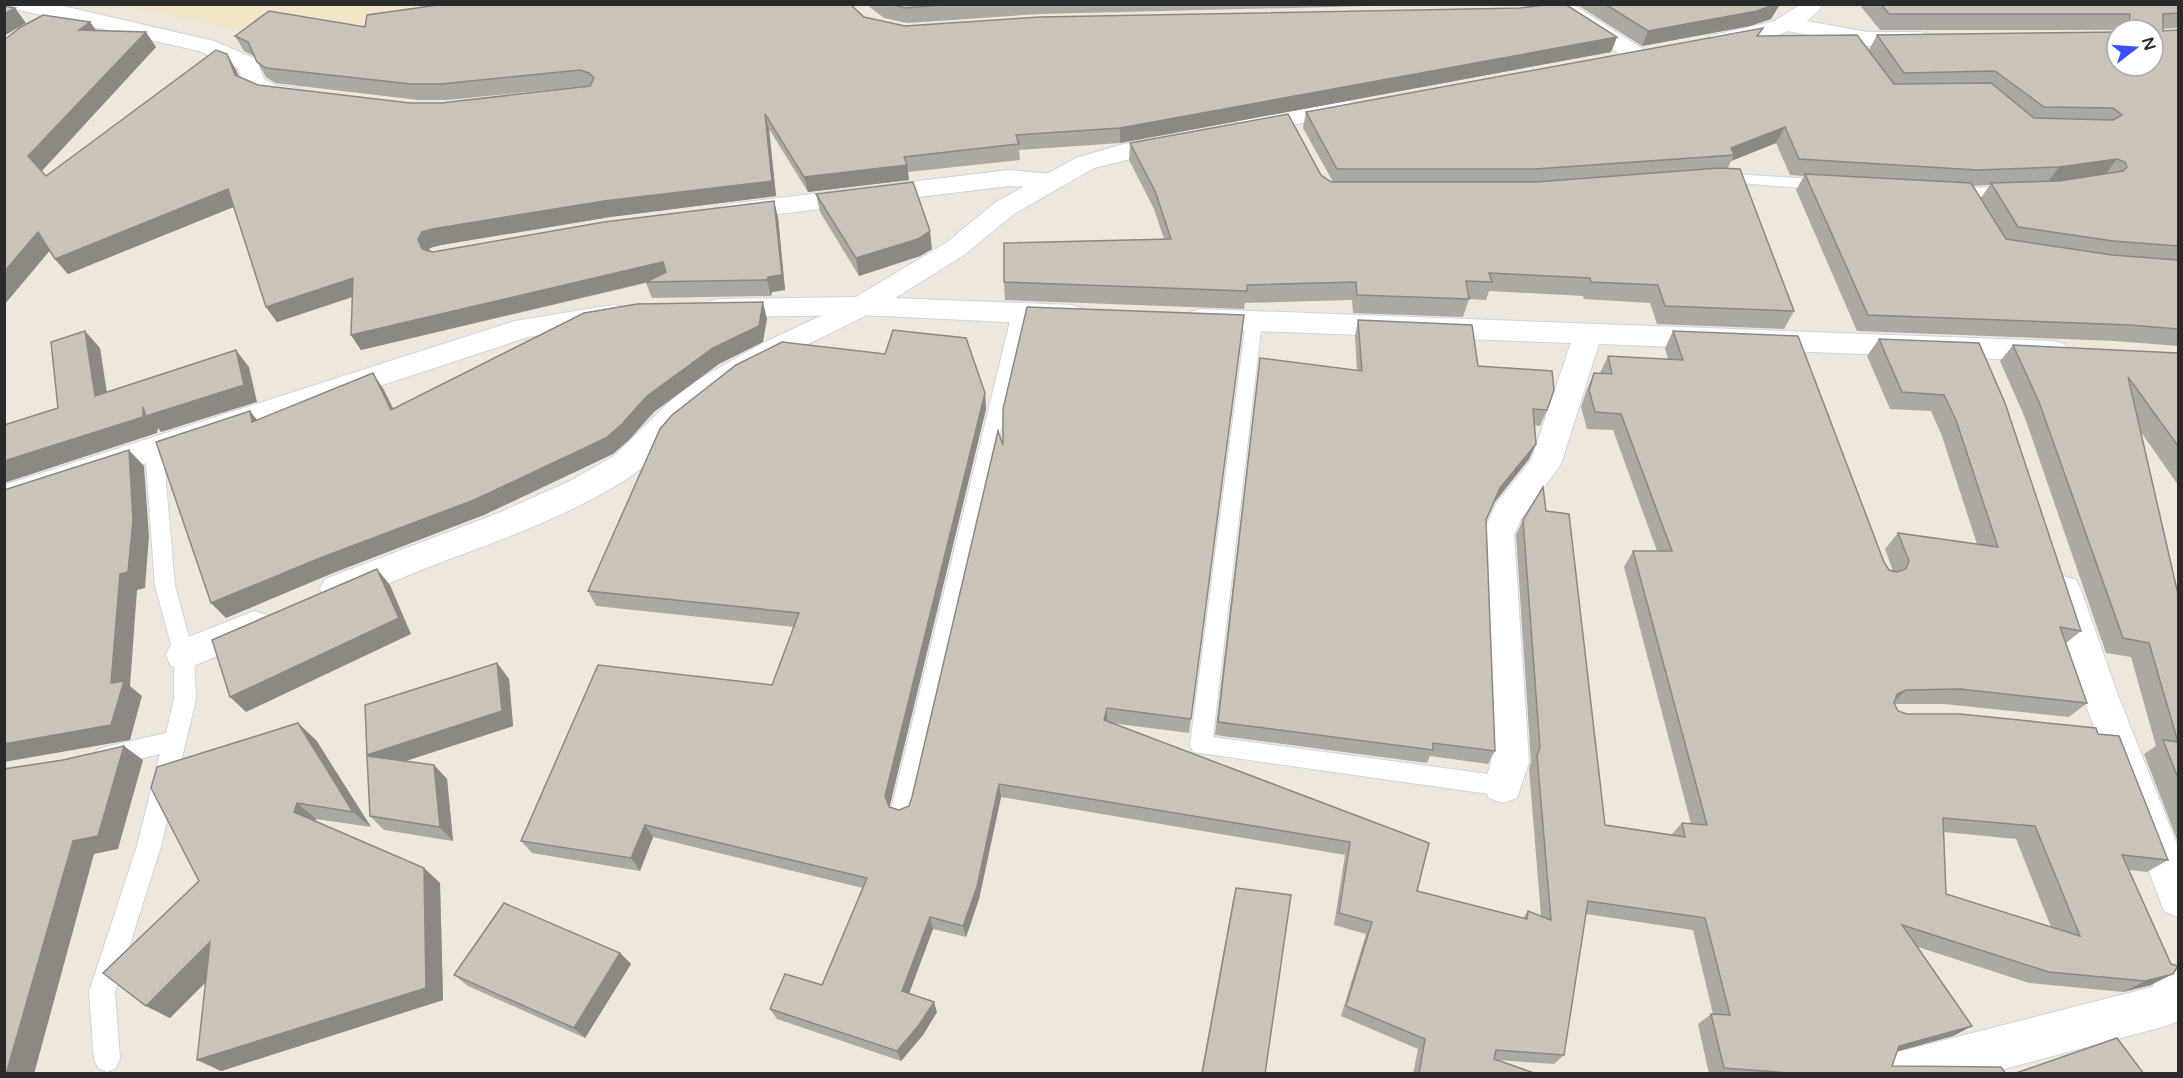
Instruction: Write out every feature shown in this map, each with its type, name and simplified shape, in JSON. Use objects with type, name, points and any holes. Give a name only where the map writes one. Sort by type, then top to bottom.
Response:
[{"type":"street","points":[[23,4],[206,46],[248,64],[253,83],[268,91],[314,96]]},
{"type":"street","points":[[1697,45],[1756,34],[1785,24],[1813,4]]},
{"type":"street","points":[[1552,8],[1650,53],[1604,62]]},
{"type":"street","points":[[33,30],[63,14]]},
{"type":"street","points":[[1785,24],[1854,44],[1867,39],[1938,39]]},
{"type":"street","points":[[314,599],[536,511],[615,472],[642,450],[666,422],[730,373],[861,306],[955,249],[1005,208],[1085,163],[1120,152],[1212,133],[1292,124],[1371,104]]},
{"type":"street","points":[[705,215],[1009,178],[1056,180]]},
{"type":"street","points":[[689,308],[861,306],[1102,316]]},
{"type":"street","points":[[4,498],[525,328],[644,309]]},
{"type":"street","points":[[1172,318],[1588,334],[1799,353],[1985,364],[2081,352]]},
{"type":"street","points":[[1503,786],[1510,762],[1498,535],[1507,513],[1545,464],[1588,334]]},
{"type":"street","points":[[2055,565],[2104,733],[2178,897]]},
{"type":"street","points":[[184,655],[281,613]]},
{"type":"street","points":[[1898,1074],[2166,1005],[2178,984]]},
{"type":"lane","points":[[1700,179],[1842,185]]},
{"type":"lane","points":[[1977,212],[1960,193],[2024,191]]},
{"type":"lane","points":[[902,810],[1020,313]]},
{"type":"lane","points":[[1254,321],[1201,745],[1503,786]]},
{"type":"lane","points":[[108,1059],[102,992],[149,846],[185,699],[184,655],[165,586],[154,448]]},
{"type":"lane","points":[[83,762],[176,741]]},
{"type":"shaded area","points":[[120,5],[414,5],[409,10],[352,24],[273,22],[250,33]]},
{"type":"building","points":[[445,4],[850,4],[864,17],[905,26],[1040,17],[1520,8],[1565,4],[1617,37],[1120,128],[1016,135],[1019,144],[904,157],[907,165],[804,177],[765,114],[772,181],[604,201],[432,229],[422,232],[418,239],[422,249],[433,252],[604,222],[774,201],[782,275],[768,277],[767,280],[646,282],[666,272],[663,262],[351,335],[353,278],[266,307],[228,189],[55,259],[38,232],[4,272],[4,40],[21,27],[43,15],[90,22],[79,30],[146,32],[28,156],[46,176],[216,50],[227,54],[235,75],[258,85],[410,103],[441,103],[590,86],[594,78],[589,73],[580,70],[441,84],[411,84],[266,68],[257,62],[248,42],[235,36],[269,11],[365,27],[367,15]]},
{"type":"building","points":[[890,4],[953,4],[905,8]]},
{"type":"building","points":[[1605,4],[1776,4],[1757,11],[1648,31]]},
{"type":"building","points":[[1881,4],[2178,4],[2178,13],[2163,14],[2163,18],[2130,18],[2130,14],[1889,14]]},
{"type":"building","points":[[4,6],[15,8],[4,14]]},
{"type":"building","points":[[1763,28],[1757,36],[1857,35],[1894,84],[1991,83],[2034,118],[2113,120],[2122,115],[2113,108],[2044,107],[1995,71],[1904,73],[1877,35],[2105,32],[2105,78],[2165,78],[2165,31],[2178,30],[2178,246],[2113,241],[2018,227],[1991,183],[2059,181],[2123,171],[2127,167],[2125,162],[2117,159],[2059,167],[1977,170],[1799,159],[1785,127],[1731,148],[1734,155],[1535,169],[1337,169],[1306,112]]},
{"type":"building","points":[[1288,114],[1321,175],[1331,182],[1536,182],[1719,168],[1740,169],[1794,311],[1665,306],[1658,285],[1591,282],[1590,278],[1489,273],[1492,282],[1466,281],[1469,299],[1357,295],[1356,282],[1247,285],[1247,291],[1004,282],[1004,243],[1171,239],[1155,191],[1130,143]]},
{"type":"building","points":[[1805,174],[1971,183],[2006,239],[2112,255],[2178,260],[2178,329],[2130,325],[1868,315]]},
{"type":"building","points":[[913,182],[930,231],[918,239],[856,258],[816,194]]},
{"type":"building","points":[[763,302],[759,326],[713,348],[647,396],[606,438],[474,500],[320,558],[211,603],[156,442],[250,411],[252,422],[373,373],[391,410],[584,313],[637,304]]},
{"type":"building","points":[[1027,307],[1244,315],[1191,719],[1107,708],[1104,720],[1429,843],[1417,891],[1527,919],[1528,911],[1551,920],[1537,755],[1540,748],[1523,520],[1543,487],[1546,511],[1569,514],[1605,825],[1685,837],[1682,823],[1707,825],[1633,551],[1672,551],[1621,414],[1595,412],[1589,390],[1594,373],[1612,374],[1608,356],[1683,360],[1673,331],[1798,336],[1884,562],[1889,570],[1897,572],[1906,569],[1909,561],[1898,533],[1998,547],[1956,420],[1944,395],[1902,392],[1879,339],[1979,343],[2005,403],[2081,631],[2060,627],[2087,703],[1960,689],[1906,690],[1897,694],[1894,703],[1898,711],[1907,714],[1960,714],[2096,728],[2098,734],[2119,736],[2168,860],[2122,855],[2171,964],[2178,966],[2173,974],[2145,981],[2049,972],[1902,925],[1972,1026],[1899,1046],[1892,1066],[2001,1067],[2006,1074],[1801,1074],[1724,1068],[1711,1014],[1730,1015],[1705,918],[1588,901],[1564,1055],[1496,1050],[1494,1059],[1537,1074],[1419,1074],[1425,1039],[1346,1006],[1372,922],[1339,913],[1350,842],[999,784],[977,887],[963,926],[930,917],[902,991],[934,1002],[919,1025],[897,1051],[770,1009],[785,974],[822,985],[867,878],[645,825],[631,858],[521,841],[598,665],[772,685],[799,613],[588,591],[660,429],[672,415],[736,365],[782,342],[885,354],[893,330],[966,338],[985,393],[885,796],[889,807],[899,810],[909,806],[998,431],[1003,445],[1003,409]],"holes":[[[1943,818],[2035,826],[2080,936],[1946,894]]]},
{"type":"building","points":[[1358,320],[1472,325],[1478,366],[1552,371],[1554,390],[1547,410],[1533,409],[1536,444],[1500,488],[1486,520],[1495,751],[1433,743],[1433,750],[1218,722],[1260,358],[1362,371]]},
{"type":"building","points":[[85,331],[95,396],[236,350],[244,385],[146,416],[143,407],[143,417],[4,461],[4,425],[58,408],[51,342]]},
{"type":"building","points":[[2013,345],[2178,353],[2178,446],[2128,377],[2178,594],[2178,742],[2149,643],[2123,638],[2039,402]]},
{"type":"building","points":[[129,450],[133,520],[128,572],[120,574],[111,683],[124,681],[111,725],[4,744],[4,490]]},
{"type":"building","points":[[377,569],[399,618],[230,697],[212,640]]},
{"type":"building","points":[[497,663],[502,711],[367,755],[365,705]]},
{"type":"building","points":[[298,723],[353,812],[297,803],[294,812],[424,868],[426,988],[197,1060],[210,942],[146,1006],[103,973],[199,881],[151,788],[157,767]]},
{"type":"building","points":[[2163,740],[2178,742],[2178,778]]},
{"type":"building","points":[[124,746],[98,836],[73,841],[6,1074],[4,1074],[4,769],[63,760]]},
{"type":"building","points":[[367,756],[434,765],[440,827],[370,816]]},
{"type":"building","points":[[1236,888],[1291,895],[1265,1074],[1202,1074]]},
{"type":"building","points":[[504,903],[620,953],[574,1028],[454,975]]},
{"type":"building","points":[[2117,1038],[2144,1074],[2013,1074]]}]
